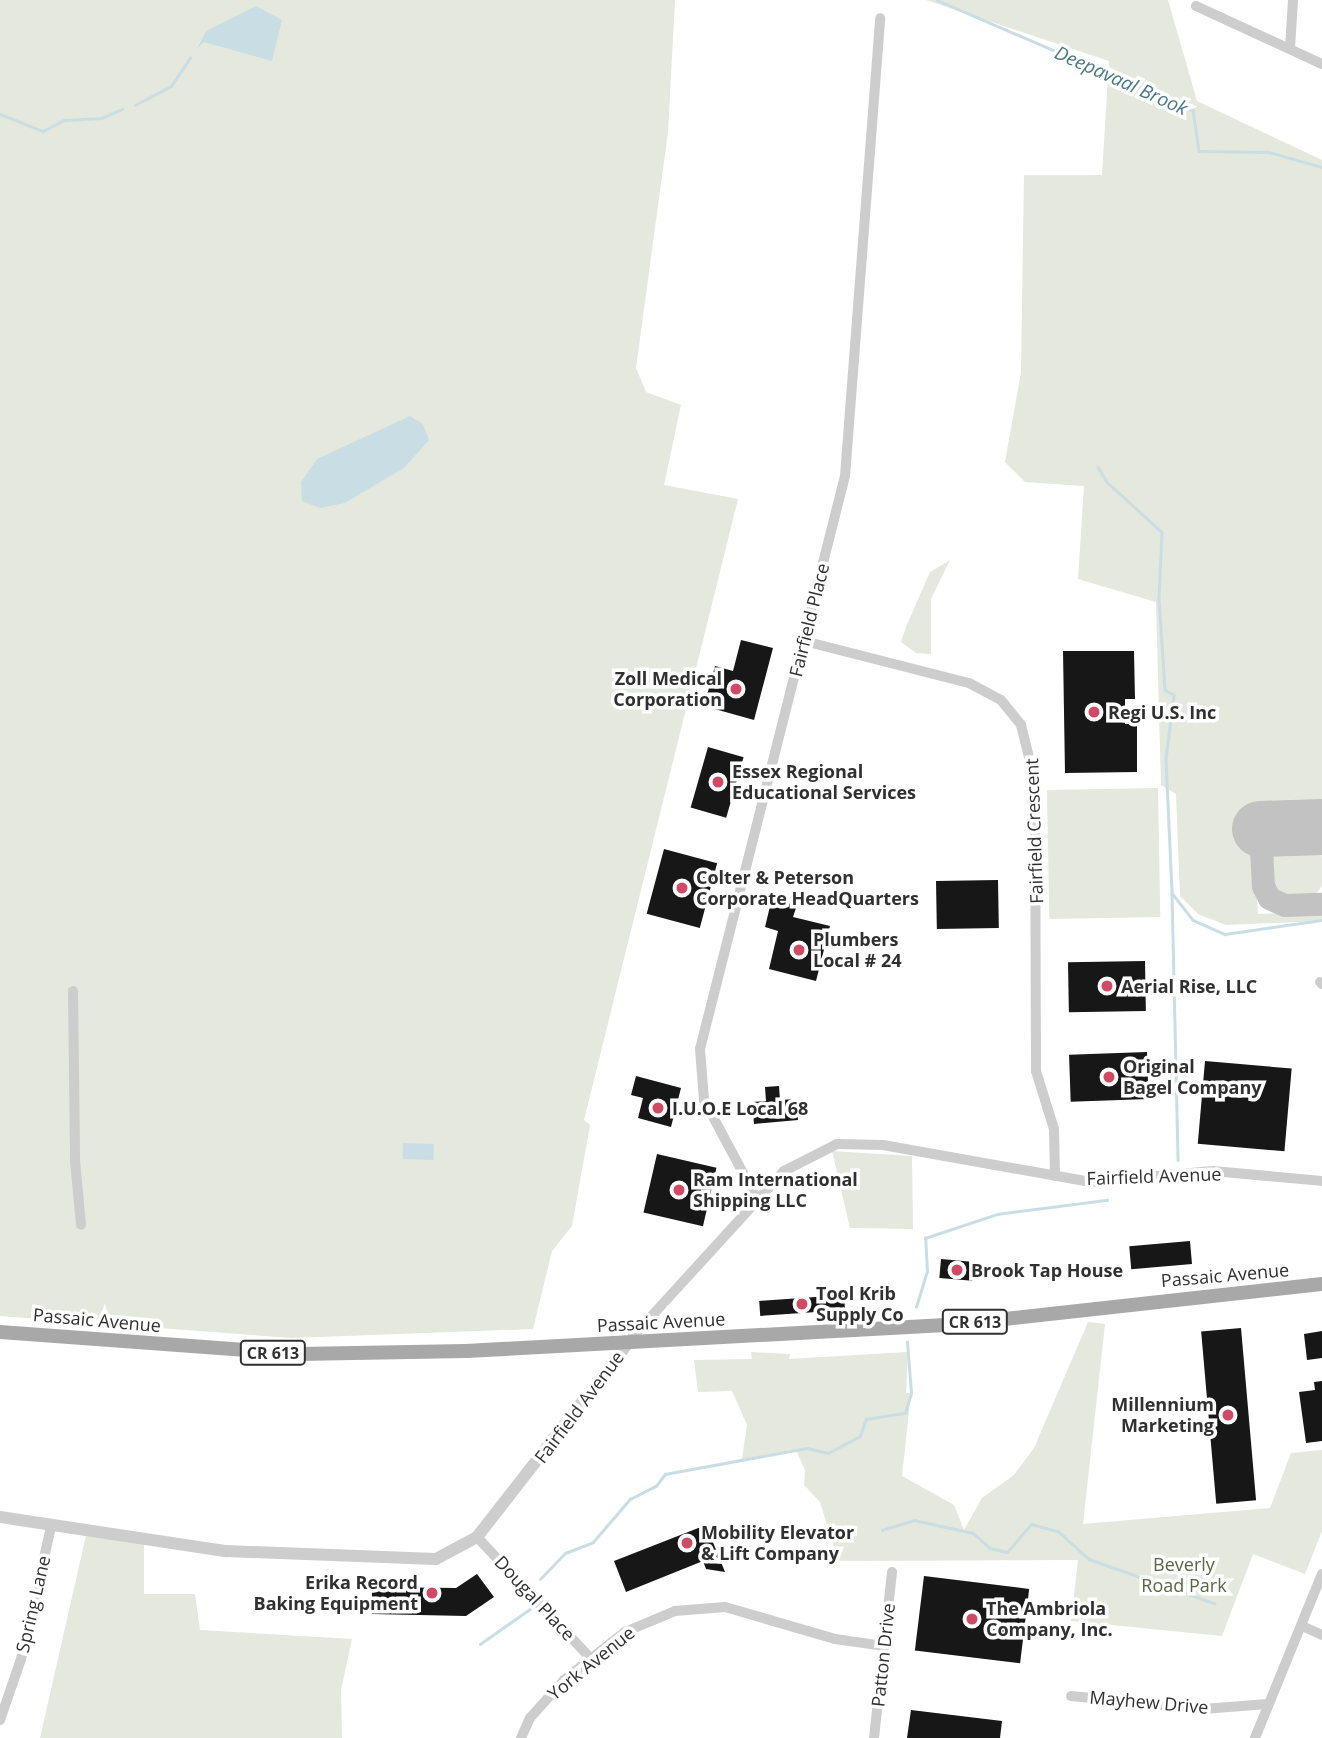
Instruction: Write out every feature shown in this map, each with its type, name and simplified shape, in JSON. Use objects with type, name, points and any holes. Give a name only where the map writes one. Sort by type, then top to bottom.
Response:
[{"type":"main road","name":"Passaic Avenue","points":[[0,1332],[298,1354],[627,1343],[950,1325],[1322,1284]]},
{"type":"street","points":[[1290,48],[1293,0]]},
{"type":"street","points":[[1196,6],[1322,64]]},
{"type":"street","name":"Fairfield Place","points":[[758,1201],[704,1100],[700,1049],[804,641],[853,424],[880,18]]},
{"type":"street","name":"Fairfield Crescent","points":[[804,641],[969,683],[1001,700],[1021,725],[1035,781],[1036,1071],[1054,1129],[1055,1176]]},
{"type":"street","points":[[73,991],[75,1161],[81,1225]]},
{"type":"street","name":"Fairfield Avenue","points":[[0,1517],[51,1527],[226,1551],[370,1560],[436,1559],[477,1537],[627,1343],[794,1163],[837,1144],[883,1144],[1091,1182],[1213,1171],[1322,1181]]},
{"type":"street","name":"Spring Lane","points":[[0,1720],[21,1659],[51,1527]]},
{"type":"street","name":"Dougal Place","points":[[477,1537],[592,1659]]},
{"type":"street","name":"Patton Drive","points":[[874,1738],[892,1572]]},
{"type":"street","points":[[1255,1738],[1322,1574]]},
{"type":"street","name":"York Avenue","points":[[521,1738],[545,1698],[592,1659],[651,1619],[705,1608],[725,1607],[835,1639],[884,1646]]},
{"type":"street","points":[[1302,1626],[1322,1635]]},
{"type":"street","name":"Mayhew Drive","points":[[1071,1696],[1203,1709],[1268,1704]]},
{"type":"green space","points":[[0,0],[675,0],[668,132],[636,368],[646,392],[681,405],[664,485],[738,499],[584,1120],[590,1125],[572,1226],[552,1251],[533,1329],[292,1338],[0,1316]]},
{"type":"green space","points":[[926,0],[1168,0],[1197,101],[1322,160],[1322,810],[1252,814],[1258,914],[1322,911],[1322,921],[1226,925],[1198,914],[1180,896],[1176,794],[1161,785],[1156,602],[1078,579],[1084,486],[1025,482],[1005,462],[1021,372],[1024,175],[1102,175],[1109,61]]},
{"type":"green space","points":[[950,560],[931,599],[931,654],[916,653],[901,642],[906,627],[930,572]]},
{"type":"green space","points":[[1158,788],[1160,917],[1049,919],[1047,790]]},
{"type":"green space","points":[[1297,842],[1313,847],[1321,855],[1326,871],[1321,887],[1313,895],[1297,900],[1281,895],[1273,887],[1268,871],[1273,855],[1281,847]]},
{"type":"green space","points":[[832,1151],[912,1156],[913,1229],[850,1228]]},
{"type":"green space","name":"Beverly Road Park","points":[[1088,1322],[1105,1324],[1083,1524],[1270,1508],[1291,1453],[1322,1450],[1322,1531],[1305,1574],[1253,1554],[1222,1636],[1071,1621],[1078,1560],[838,1561],[820,1502],[804,1485],[805,1470],[796,1450],[742,1459],[747,1425],[732,1391],[698,1392],[694,1360],[752,1359],[751,1352],[790,1354],[789,1359],[908,1352],[906,1393],[911,1393],[902,1476],[954,1505],[964,1530],[982,1498],[1014,1475],[1034,1448]]},
{"type":"green space","points":[[87,1531],[144,1542],[144,1594],[195,1594],[200,1630],[352,1639],[341,1690],[342,1738],[40,1738]]},
{"type":"shaded area","points":[[256,6],[282,20],[272,61],[204,42],[197,49],[206,31]]},
{"type":"shaded area","points":[[410,416],[423,424],[429,440],[404,468],[345,503],[320,508],[302,501],[301,482],[317,459]]},
{"type":"shaded area","points":[[403,1143],[434,1144],[433,1160],[402,1159]]},
{"type":"building","name":"Zoll Medical Corporation","points":[[741,640],[773,648],[754,720],[704,706],[715,666],[733,671]]},
{"type":"building","name":"Regi U.S. Inc","points":[[1063,651],[1134,651],[1135,699],[1125,699],[1125,724],[1137,724],[1137,772],[1065,773]]},
{"type":"building","name":"Essex Regional Educational Services","points":[[708,747],[744,757],[726,818],[691,808]]},
{"type":"building","name":"Colter & Peterson Corporate HeadQuarters","points":[[664,849],[717,863],[700,928],[647,914]]},
{"type":"building","points":[[998,880],[999,928],[937,929],[936,881]]},
{"type":"building","name":"Plumbers Local # 24","points":[[772,898],[797,905],[793,917],[830,926],[816,981],[769,969],[778,931],[765,927]]},
{"type":"building","name":"Aerial Rise, LLC","points":[[1145,961],[1146,1011],[1069,1012],[1068,962]]},
{"type":"building","name":"Original Bagel Company","points":[[1147,1052],[1149,1099],[1071,1102],[1069,1055]]},
{"type":"building","points":[[1205,1061],[1292,1069],[1284,1151],[1198,1144]]},
{"type":"building","name":"I.U.O.E Local 68","points":[[636,1076],[681,1088],[671,1127],[638,1118],[643,1098],[631,1095]]},
{"type":"building","points":[[779,1086],[780,1100],[796,1099],[798,1120],[754,1124],[752,1102],[766,1101],[765,1087]]},
{"type":"building","name":"Ram International Shipping LLC","points":[[657,1154],[716,1168],[703,1226],[644,1212]]},
{"type":"building","points":[[1190,1241],[1192,1264],[1131,1269],[1129,1246]]},
{"type":"building","name":"Brook Tap House","points":[[941,1259],[974,1262],[972,1281],[939,1278]]},
{"type":"building","name":"Tool Krib Supply Co","points":[[844,1295],[845,1310],[760,1316],[759,1301]]},
{"type":"building","name":"Millennium Marketing","points":[[1241,1328],[1256,1500],[1216,1504],[1201,1331]]},
{"type":"building","points":[[1322,1331],[1322,1358],[1307,1360],[1304,1334]]},
{"type":"building","points":[[1322,1381],[1322,1441],[1306,1443],[1299,1392],[1315,1390],[1314,1382]]},
{"type":"building","name":"Mobility Elevator & Lift Company","points":[[706,1525],[725,1572],[706,1569],[703,1561],[626,1592],[614,1561]]},
{"type":"building","name":"Erika Record Baking Equipment","points":[[477,1574],[494,1597],[466,1616],[372,1614],[372,1587],[456,1588]]},
{"type":"building","name":"The Ambriola Company, Inc.","points":[[924,1576],[1029,1589],[1020,1663],[915,1650]]},
{"type":"building","points":[[911,1710],[1002,1721],[1000,1738],[907,1738]]},
{"type":"waterway","name":"Deepavaal Brook","points":[[937,0],[1193,110],[1199,151],[1269,152],[1322,167]]},
{"type":"waterway","points":[[135,105],[171,86],[190,58]]},
{"type":"waterway","points":[[0,114],[43,131],[64,120],[102,118],[122,109]]},
{"type":"waterway","points":[[1098,467],[1107,482],[1162,532],[1159,599],[1165,690],[1174,695],[1166,759],[1172,893],[1193,920],[1225,934],[1322,920]]},
{"type":"waterway","points":[[1172,893],[1178,1160]]},
{"type":"waterway","points":[[916,1307],[927,1272],[925,1238],[997,1214],[1107,1200]]},
{"type":"waterway","points":[[540,1579],[565,1553],[593,1542],[630,1499],[656,1486],[665,1474],[807,1448],[828,1453],[860,1436],[866,1419],[905,1413],[911,1393],[907,1342]]},
{"type":"waterway","points":[[882,1530],[914,1520],[973,1533],[990,1548],[1007,1552],[1031,1524],[1058,1531],[1089,1559],[1214,1603]]},
{"type":"waterway","points":[[480,1644],[534,1606]]},
{"type":"taxiway","points":[[1260,829],[1263,886],[1269,898],[1285,905],[1322,904]]},
{"type":"runway","points":[[1260,829],[1322,827]]},
{"type":"place","name":"Zoll Medical Corporation","points":[[736,689]]},
{"type":"place","name":"Regi U.S. Inc","points":[[1094,712]]},
{"type":"place","name":"Essex Regional Educational Services","points":[[718,782]]},
{"type":"place","name":"Colter & Peterson Corporate HeadQuarters","points":[[682,888]]},
{"type":"place","name":"Plumbers Local # 24","points":[[799,950]]},
{"type":"place","name":"Aerial Rise, LLC","points":[[1107,986]]},
{"type":"place","name":"Original Bagel Company","points":[[1109,1077]]},
{"type":"place","name":"I.U.O.E Local 68","points":[[658,1108]]},
{"type":"place","name":"Ram International Shipping LLC","points":[[679,1190]]},
{"type":"place","name":"Brook Tap House","points":[[957,1270]]},
{"type":"place","name":"Tool Krib Supply Co","points":[[802,1304]]},
{"type":"place","name":"Millennium Marketing","points":[[1228,1415]]},
{"type":"place","name":"Mobility Elevator & Lift Company","points":[[687,1543]]},
{"type":"place","name":"Erika Record Baking Equipment","points":[[432,1593]]},
{"type":"place","name":"The Ambriola Company, Inc.","points":[[972,1619]]}]
